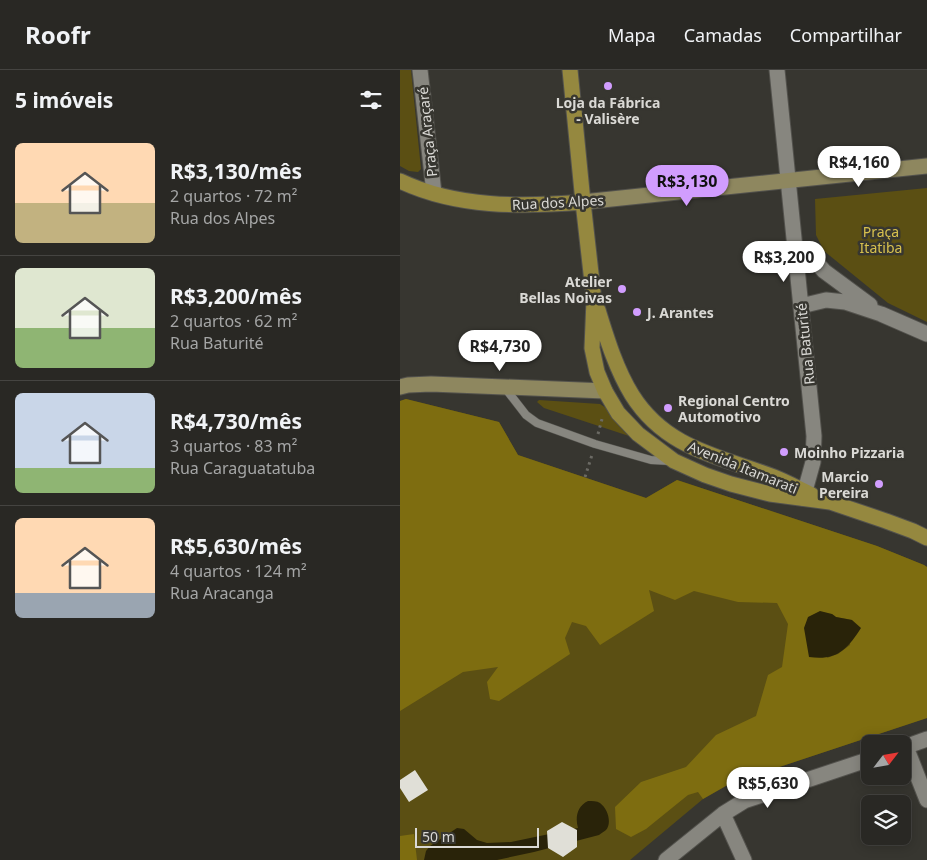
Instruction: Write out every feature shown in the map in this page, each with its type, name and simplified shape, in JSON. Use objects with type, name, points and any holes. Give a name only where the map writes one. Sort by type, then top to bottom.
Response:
[{"type":"main road","name":"Avenida Itamarati","points":[[570,70],[594,300],[592,348],[597,372],[605,391],[618,413],[638,434],[674,461],[731,484],[770,494],[804,495]]},
{"type":"main road","name":"Rua dos Alpes","points":[[400,181],[450,198],[496,204],[528,205],[583,202]]},
{"type":"main road","name":"Avenida Itamarati","points":[[594,300],[609,346],[632,396],[663,430],[682,443],[775,478],[804,495],[886,521],[927,538]]},
{"type":"main road","points":[[605,391],[619,395],[644,419],[663,430]]},
{"type":"street","name":"Praça Araçaré","points":[[420,70],[434,194]]},
{"type":"street","name":"Rua Baturité","points":[[777,70],[814,436],[813,462],[804,495]]},
{"type":"street","name":"Rua dos Alpes","points":[[583,202],[927,166]]},
{"type":"street","points":[[795,251],[816,263],[881,314]]},
{"type":"street","points":[[801,306],[819,301],[834,300],[845,302],[881,314],[927,334]]},
{"type":"street","points":[[400,387],[431,384],[605,391]]},
{"type":"street","points":[[911,745],[927,739]]},
{"type":"street","points":[[666,860],[724,814],[744,801],[861,762]]},
{"type":"street","points":[[911,764],[927,800]]},
{"type":"street","points":[[724,814],[744,860]]},
{"type":"lane","points":[[504,387],[526,415],[537,423],[595,444],[651,460],[674,461]]},
{"type":"green space","points":[[400,70],[411,70],[421,169],[418,172],[409,171],[400,166]]},
{"type":"green space","name":"Praça Itatiba","points":[[927,188],[927,322],[888,303],[824,251],[816,235],[815,199]]},
{"type":"green space","points":[[406,399],[499,422],[518,455],[646,498],[677,480],[877,546],[924,565],[927,567],[927,718],[876,735],[861,735],[861,740],[731,783],[703,799],[630,860],[400,860],[400,401]]},
{"type":"green space","points":[[539,400],[600,404],[606,408],[629,436],[544,408],[537,402]]},
{"type":"shaded area","points":[[406,399],[499,422],[518,455],[646,498],[677,480],[877,546],[927,567],[927,718],[876,735],[861,735],[861,740],[731,783],[703,799],[698,792],[688,795],[646,829],[631,837],[616,829],[615,807],[641,782],[686,767],[716,735],[756,716],[768,675],[782,667],[788,624],[777,603],[738,602],[694,591],[675,600],[649,590],[654,611],[600,645],[586,626],[572,622],[565,638],[570,654],[499,701],[490,699],[487,682],[498,667],[463,672],[400,711],[400,401]],"holes":[[[832,614],[836,617],[852,620],[850,645],[838,654],[827,658]]]},
{"type":"shaded area","points":[[820,611],[852,620],[861,628],[846,648],[840,652],[827,657],[809,657],[804,628],[808,617]]},
{"type":"shaded area","points":[[588,801],[600,803],[608,816],[608,827],[599,835],[497,860],[424,860],[426,851],[430,846],[457,828],[464,829],[477,840],[487,843],[511,842],[578,828],[579,809]]},
{"type":"shaded area","points":[[414,834],[417,860],[400,860],[400,836]]},
{"type":"building","points":[[415,770],[428,790],[409,802],[400,788],[400,780]]},
{"type":"building","points":[[562,822],[577,830],[577,847],[563,857],[548,848],[547,831]]},
{"type":"place","name":"Loja da Fábrica - Valisère","points":[[608,86]]},
{"type":"place","name":"Atelier Bellas Noivas","points":[[622,289]]},
{"type":"place","name":"J. Arantes","points":[[637,312]]},
{"type":"place","name":"Regional Centro Automotivo","points":[[668,408]]},
{"type":"place","name":"Moinho Pizzaria","points":[[784,452]]},
{"type":"place","name":"Marcio Pereira","points":[[879,484]]}]
